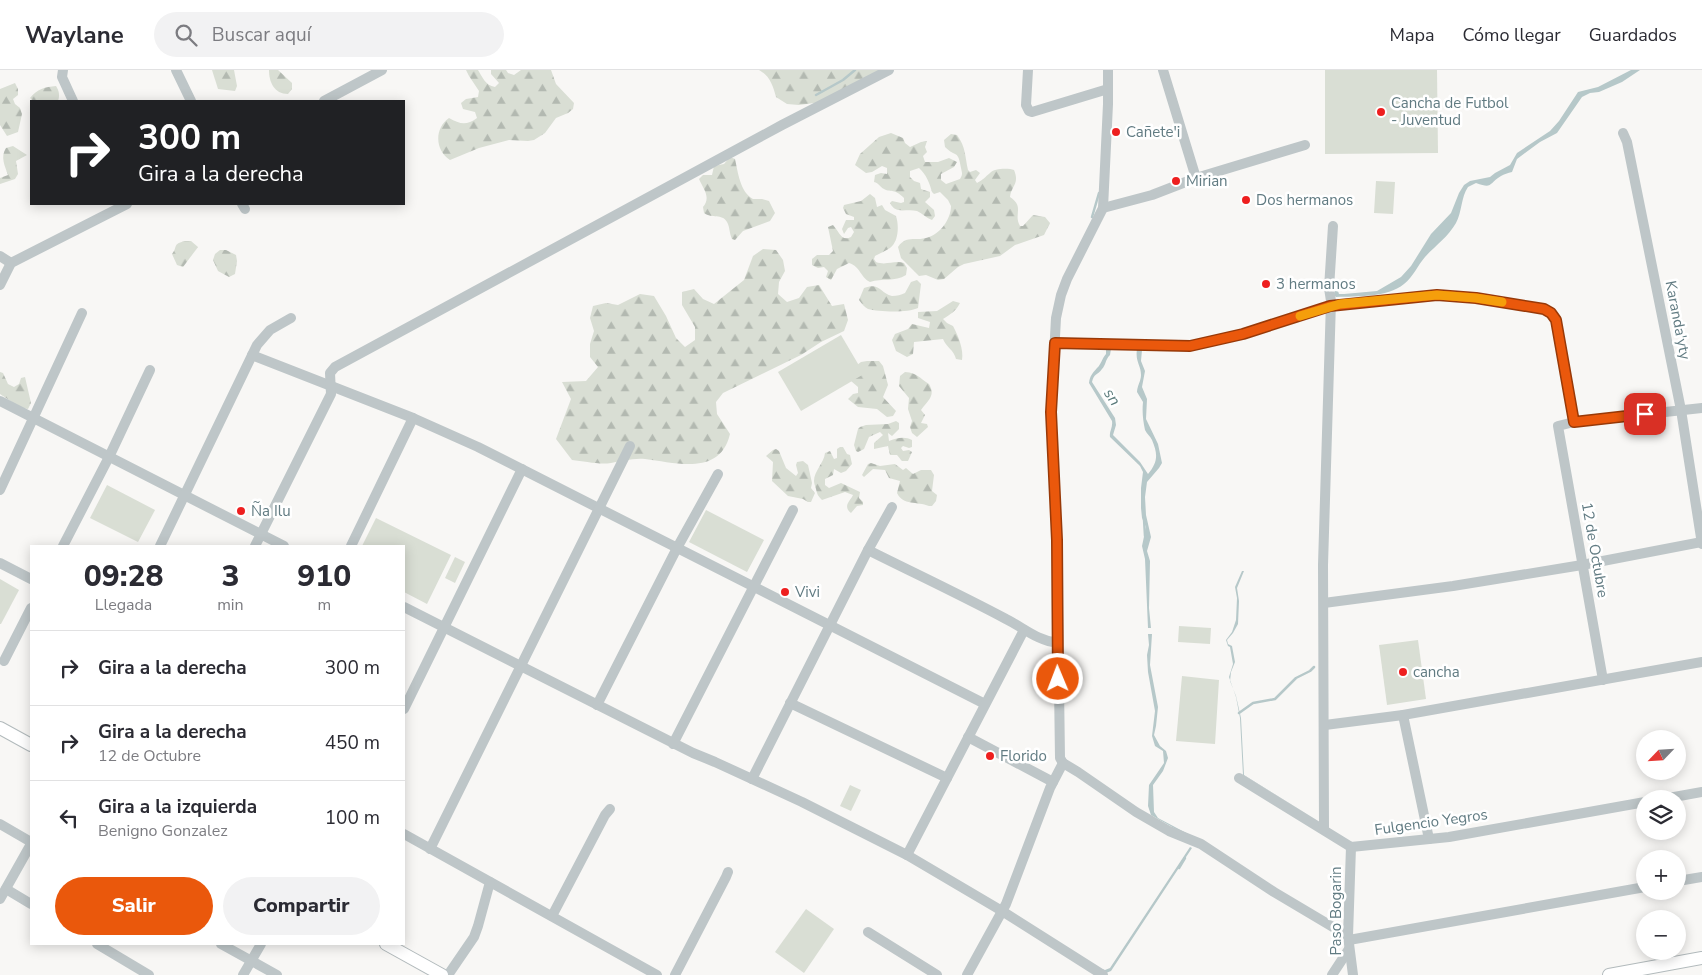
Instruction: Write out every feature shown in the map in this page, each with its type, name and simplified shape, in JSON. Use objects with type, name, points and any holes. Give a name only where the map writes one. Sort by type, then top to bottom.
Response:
[{"type":"main road","points":[[0,728],[30,744]]},
{"type":"main road","points":[[388,945],[442,975]]},
{"type":"main road","points":[[1609,975],[1702,958]]},
{"type":"street","points":[[63,70],[62,77],[74,100]]},
{"type":"street","points":[[176,70],[191,100]]},
{"type":"street","points":[[326,100],[382,70]]},
{"type":"street","points":[[256,545],[332,394],[330,373],[337,365],[782,125],[889,70]]},
{"type":"street","points":[[1028,70],[1026,105],[1029,111],[1032,112],[1108,89]]},
{"type":"street","points":[[1108,70],[1103,208],[1061,295],[1056,318],[1051,412],[1057,540],[1059,753],[1063,763],[1136,812],[1169,831],[1201,844],[1348,942],[1636,889]]},
{"type":"street","points":[[1163,70],[1196,178]]},
{"type":"street","name":"Karanda'yty","points":[[1623,133],[1627,142],[1681,410],[1702,543]]},
{"type":"street","points":[[1103,208],[1152,195],[1196,178],[1305,145]]},
{"type":"street","points":[[0,285],[12,263],[125,205]]},
{"type":"street","points":[[1324,830],[1324,603],[1327,405],[1333,226]]},
{"type":"street","points":[[0,256],[12,263]]},
{"type":"street","points":[[1055,343],[1190,346],[1243,334],[1330,303],[1437,295],[1456,296],[1544,309],[1551,313],[1556,320],[1574,422],[1702,408]]},
{"type":"street","points":[[0,490],[82,313]]},
{"type":"street","points":[[160,545],[252,355],[264,335],[291,318]]},
{"type":"street","points":[[252,355],[412,418],[478,447],[985,704]]},
{"type":"street","points":[[64,545],[109,457],[150,370]]},
{"type":"street","points":[[0,402],[282,545]]},
{"type":"street","points":[[351,545],[412,418]]},
{"type":"street","name":"12 de Octubre","points":[[1574,422],[1558,426],[1603,680]]},
{"type":"street","points":[[430,849],[630,446]]},
{"type":"street","points":[[405,707],[522,469]]},
{"type":"street","points":[[597,705],[677,548],[718,474]]},
{"type":"street","points":[[752,779],[868,550],[892,507]]},
{"type":"street","points":[[673,744],[793,510]]},
{"type":"street","points":[[1324,603],[1453,586],[1702,543]]},
{"type":"street","points":[[868,550],[1009,620],[1045,641],[1058,642]]},
{"type":"street","points":[[0,563],[30,578]]},
{"type":"street","points":[[405,608],[673,744],[752,779],[907,855],[1002,911],[1103,975]]},
{"type":"street","points":[[4,661],[28,625]]},
{"type":"street","points":[[907,855],[1024,630]]},
{"type":"street","points":[[1325,725],[1403,715],[1702,662]]},
{"type":"street","points":[[790,703],[946,778]]},
{"type":"street","points":[[1403,715],[1429,839]]},
{"type":"street","points":[[968,737],[1053,782]]},
{"type":"street","points":[[967,975],[1002,911],[1053,782],[1063,763]]},
{"type":"street","points":[[1239,778],[1350,847]]},
{"type":"street","points":[[1686,795],[1702,792]]},
{"type":"street","name":"Fulgencio Yegros","points":[[1350,847],[1459,835],[1636,804]]},
{"type":"street","points":[[552,916],[605,815],[610,809]]},
{"type":"street","points":[[0,824],[30,842]]},
{"type":"street","points":[[405,835],[657,975]]},
{"type":"street","points":[[0,899],[30,845]]},
{"type":"street","name":"Paso Bogarin","points":[[1350,847],[1348,942],[1353,975]]},
{"type":"street","points":[[675,975],[728,872]]},
{"type":"street","points":[[1686,879],[1702,876]]},
{"type":"street","points":[[448,975],[476,932],[490,882]]},
{"type":"street","points":[[6,889],[30,903]]},
{"type":"street","points":[[868,932],[937,975]]},
{"type":"street","points":[[1332,975],[1348,942]]},
{"type":"street","points":[[98,945],[133,971],[149,975]]},
{"type":"street","points":[[223,945],[277,975]]},
{"type":"street","points":[[243,975],[260,945]]},
{"type":"green space","points":[[212,70],[234,70],[237,86],[235,91],[218,89]]},
{"type":"green space","points":[[269,70],[278,70],[292,83],[292,89],[288,94],[276,90],[270,79]]},
{"type":"green space","points":[[466,70],[478,70],[487,83],[495,87],[499,83],[491,74],[491,70],[506,70],[514,75],[521,70],[551,70],[556,84],[574,103],[573,109],[556,118],[545,133],[534,140],[509,140],[479,148],[450,160],[441,151],[438,139],[444,122],[449,118],[463,123],[477,118],[475,112],[463,109],[461,103],[466,99],[478,97],[479,91]]},
{"type":"green space","points":[[759,70],[890,70],[837,100],[799,105],[787,104],[776,97],[768,78]]},
{"type":"green space","name":"Cancha de Futbol - Juventud","points":[[1325,70],[1437,70],[1438,153],[1325,154]]},
{"type":"green space","points":[[15,83],[18,95],[13,99],[22,114],[18,132],[7,136],[0,125],[0,89]]},
{"type":"green space","points":[[56,86],[59,93],[58,100],[32,100],[30,98],[35,92]]},
{"type":"green space","points":[[891,133],[903,138],[910,147],[927,141],[925,147],[927,152],[923,156],[925,162],[938,162],[949,158],[957,162],[954,167],[941,174],[941,180],[946,184],[960,179],[962,175],[958,156],[945,147],[944,140],[951,134],[957,135],[962,144],[968,170],[970,172],[976,170],[980,173],[975,180],[977,183],[992,171],[998,169],[1014,170],[1016,182],[1010,197],[1018,207],[1018,222],[1020,226],[1023,226],[1033,215],[1045,217],[1050,223],[1044,235],[1015,245],[1000,256],[964,264],[944,279],[938,280],[926,275],[919,276],[901,258],[898,247],[904,241],[926,238],[936,234],[947,221],[951,206],[940,192],[934,194],[932,192],[924,173],[919,168],[910,171],[910,177],[920,183],[921,189],[930,192],[930,197],[925,202],[934,210],[935,216],[932,220],[917,211],[895,209],[890,203],[892,201],[904,202],[904,198],[898,193],[884,189],[874,182],[875,175],[887,174],[887,168],[882,166],[866,173],[855,165],[860,154],[879,137]]},
{"type":"green space","points":[[13,146],[27,155],[16,161],[18,174],[15,179],[0,184],[0,178],[8,175],[3,155],[4,151],[6,148]]},
{"type":"green space","points":[[730,157],[735,159],[740,181],[745,192],[753,199],[769,201],[775,213],[770,221],[743,231],[735,240],[730,235],[725,219],[704,213],[703,207],[707,197],[699,179],[703,175],[712,175],[714,166],[724,164]]},
{"type":"green space","points":[[1376,181],[1395,182],[1393,214],[1374,213]]},
{"type":"green space","points":[[870,194],[875,198],[877,207],[882,205],[885,210],[896,216],[898,224],[898,233],[893,245],[875,256],[874,259],[880,263],[904,263],[907,268],[906,275],[870,282],[856,267],[849,263],[837,269],[831,280],[826,277],[828,271],[824,267],[818,268],[812,265],[812,259],[817,255],[829,255],[833,251],[828,227],[833,225],[842,237],[851,237],[854,232],[851,227],[844,234],[842,229],[846,220],[854,220],[854,217],[846,214],[843,208],[844,205],[861,201]]},
{"type":"green space","points":[[185,241],[191,241],[198,247],[183,267],[177,265],[172,254],[177,245]]},
{"type":"green space","points":[[763,249],[776,250],[783,260],[785,271],[779,282],[778,294],[787,302],[799,298],[807,287],[819,285],[832,306],[844,304],[848,320],[844,331],[821,342],[801,355],[723,393],[716,402],[717,414],[730,434],[725,447],[717,456],[707,461],[696,464],[683,464],[641,459],[602,464],[572,460],[556,439],[571,399],[562,382],[586,381],[598,367],[590,357],[590,344],[594,331],[590,318],[593,306],[606,303],[618,305],[640,294],[654,296],[676,338],[685,347],[695,340],[695,327],[682,305],[682,292],[694,289],[703,299],[714,304],[744,280],[753,256]]},
{"type":"green space","points":[[220,250],[226,250],[236,255],[235,274],[229,277],[218,271],[213,260],[215,254]]},
{"type":"green space","points":[[917,280],[921,284],[918,308],[913,310],[893,312],[873,310],[865,307],[859,300],[864,288],[869,286],[877,287],[888,295],[897,296],[905,293],[911,282]]},
{"type":"green space","points":[[953,301],[960,303],[953,312],[943,319],[953,326],[957,334],[962,360],[956,359],[954,353],[943,339],[914,342],[913,354],[907,357],[896,351],[892,340],[895,334],[908,329],[912,324],[929,328],[930,322],[918,318],[918,312],[937,311]]},
{"type":"green space","points":[[841,335],[864,374],[801,411],[778,372]]},
{"type":"green space","points":[[879,361],[883,366],[888,385],[883,397],[896,411],[893,416],[887,417],[877,409],[858,407],[848,399],[853,394],[858,393],[858,387],[844,375],[861,362]]},
{"type":"green space","points":[[0,372],[3,373],[8,384],[14,387],[19,384],[21,378],[25,377],[31,403],[28,409],[21,408],[0,394]]},
{"type":"green space","points":[[905,372],[916,375],[929,384],[932,392],[921,410],[925,415],[921,423],[927,424],[928,427],[917,437],[912,433],[910,427],[912,421],[908,409],[909,398],[899,386],[900,376]]},
{"type":"green space","points":[[896,421],[899,423],[899,429],[892,436],[888,433],[889,441],[900,438],[912,440],[912,447],[903,446],[901,448],[903,451],[909,450],[912,452],[908,461],[902,461],[897,455],[890,455],[888,446],[874,449],[874,443],[883,435],[880,432],[869,437],[864,449],[856,451],[854,445],[860,427],[888,424]]},
{"type":"green space","points":[[843,447],[847,454],[850,455],[852,464],[846,471],[841,473],[834,469],[833,475],[825,479],[825,485],[829,488],[841,483],[860,492],[859,498],[863,505],[857,506],[851,513],[847,506],[853,495],[845,492],[822,500],[817,494],[814,483],[814,477],[825,453],[830,451],[834,459],[837,458],[837,449]]},
{"type":"green space","points":[[776,449],[779,451],[786,468],[796,476],[798,473],[797,462],[803,461],[808,465],[812,483],[811,488],[815,493],[811,502],[788,496],[772,481],[773,462],[766,456]]},
{"type":"green space","points":[[868,464],[880,466],[895,464],[903,470],[906,468],[913,474],[921,470],[931,470],[934,475],[932,491],[937,495],[936,501],[932,506],[929,506],[903,500],[897,493],[900,481],[889,478],[885,470],[873,469],[864,477],[862,475]]},
{"type":"green space","points":[[107,485],[155,510],[138,542],[90,518]]},
{"type":"green space","points":[[706,510],[764,540],[747,572],[689,542]]},
{"type":"green space","points":[[376,518],[451,555],[427,604],[405,593],[405,545],[362,545]]},
{"type":"green space","points":[[455,557],[465,562],[455,583],[445,578]]},
{"type":"green space","points":[[0,579],[19,590],[1,624],[0,624]]},
{"type":"green space","points":[[1179,626],[1211,628],[1210,644],[1178,642]]},
{"type":"green space","name":"cancha","points":[[1418,640],[1426,699],[1387,705],[1379,645]]},
{"type":"green space","points":[[1182,676],[1219,680],[1215,744],[1176,741]]},
{"type":"green space","points":[[850,785],[861,790],[851,811],[840,806]]},
{"type":"green space","points":[[806,909],[834,929],[804,973],[775,952]]},
{"type":"shaded area","points":[[1631,70],[1640,70],[1622,82],[1582,97],[1557,133],[1540,142],[1517,159],[1512,172],[1502,175],[1488,186],[1476,183],[1468,187],[1458,219],[1453,228],[1425,257],[1404,284],[1397,289],[1381,294],[1336,297],[1334,295],[1335,290],[1339,294],[1377,291],[1401,277],[1411,266],[1431,234],[1451,213],[1464,185],[1470,181],[1490,177],[1510,165],[1517,153],[1550,131],[1578,92],[1598,87]]},
{"type":"shaded area","points":[[1106,349],[1111,349],[1110,355],[1092,382],[1115,418],[1116,425],[1113,435],[1140,462],[1148,474],[1154,466],[1156,454],[1152,440],[1145,430],[1143,402],[1137,392],[1141,375],[1137,349],[1142,350],[1141,361],[1145,371],[1142,387],[1147,399],[1146,419],[1158,444],[1162,463],[1147,482],[1145,497],[1146,515],[1151,537],[1147,551],[1150,561],[1149,608],[1151,628],[1148,628],[1145,559],[1142,546],[1146,527],[1142,518],[1141,508],[1143,472],[1140,466],[1110,437],[1112,421],[1089,383],[1092,374],[1106,354]]},
{"type":"shaded area","points":[[1242,571],[1244,571],[1237,588],[1239,601],[1238,624],[1227,640],[1228,644],[1232,646],[1235,662],[1230,680],[1229,677],[1233,664],[1230,647],[1228,646],[1226,640],[1232,632],[1236,620],[1237,598],[1235,587]]},
{"type":"shaded area","points":[[1148,634],[1152,634],[1150,665],[1158,707],[1154,735],[1160,746],[1166,751],[1168,758],[1163,771],[1153,785],[1154,812],[1158,818],[1192,836],[1199,842],[1151,815],[1148,806],[1149,785],[1164,763],[1163,751],[1155,746],[1152,736],[1155,711],[1148,672]]},
{"type":"shaded area","points":[[1233,689],[1241,718],[1244,775],[1318,821],[1243,775],[1240,718]]},
{"type":"shaded area","points":[[1190,847],[1192,848],[1111,971],[1106,973],[1102,969],[1110,968]]},
{"type":"waterway","points":[[816,95],[843,80],[855,70]]},
{"type":"waterway","points":[[1092,217],[1099,193]]},
{"type":"waterway","points":[[1144,519],[1145,536]]},
{"type":"waterway","points":[[1239,713],[1253,703],[1275,699],[1296,678],[1314,667]]},
{"type":"waterway","points":[[1179,868],[1185,858]]},
{"type":"slow traffic","points":[[1300,316],[1340,304],[1437,295],[1502,302]]},
{"type":"place","name":"Cancha de Futbol - Juventud","points":[[1381,112]]},
{"type":"place","name":"Cañete'i","points":[[1116,132]]},
{"type":"place","name":"Mirian","points":[[1176,181]]},
{"type":"place","name":"Dos hermanos","points":[[1246,200]]},
{"type":"place","name":"3 hermanos","points":[[1266,284]]},
{"type":"place","name":"Ña Ilu","points":[[241,511]]},
{"type":"place","name":"Vivi","points":[[785,592]]},
{"type":"place","name":"cancha","points":[[1403,672]]},
{"type":"place","name":"Florido","points":[[990,756]]},
{"type":"route","points":[[1058,679],[1057,540],[1051,412],[1055,343],[1190,346],[1243,334],[1340,304],[1437,295],[1476,298],[1544,309],[1551,313],[1556,320],[1574,422],[1645,414]]},
{"type":"water label","name":"sn","points":[[1112,397]]}]
